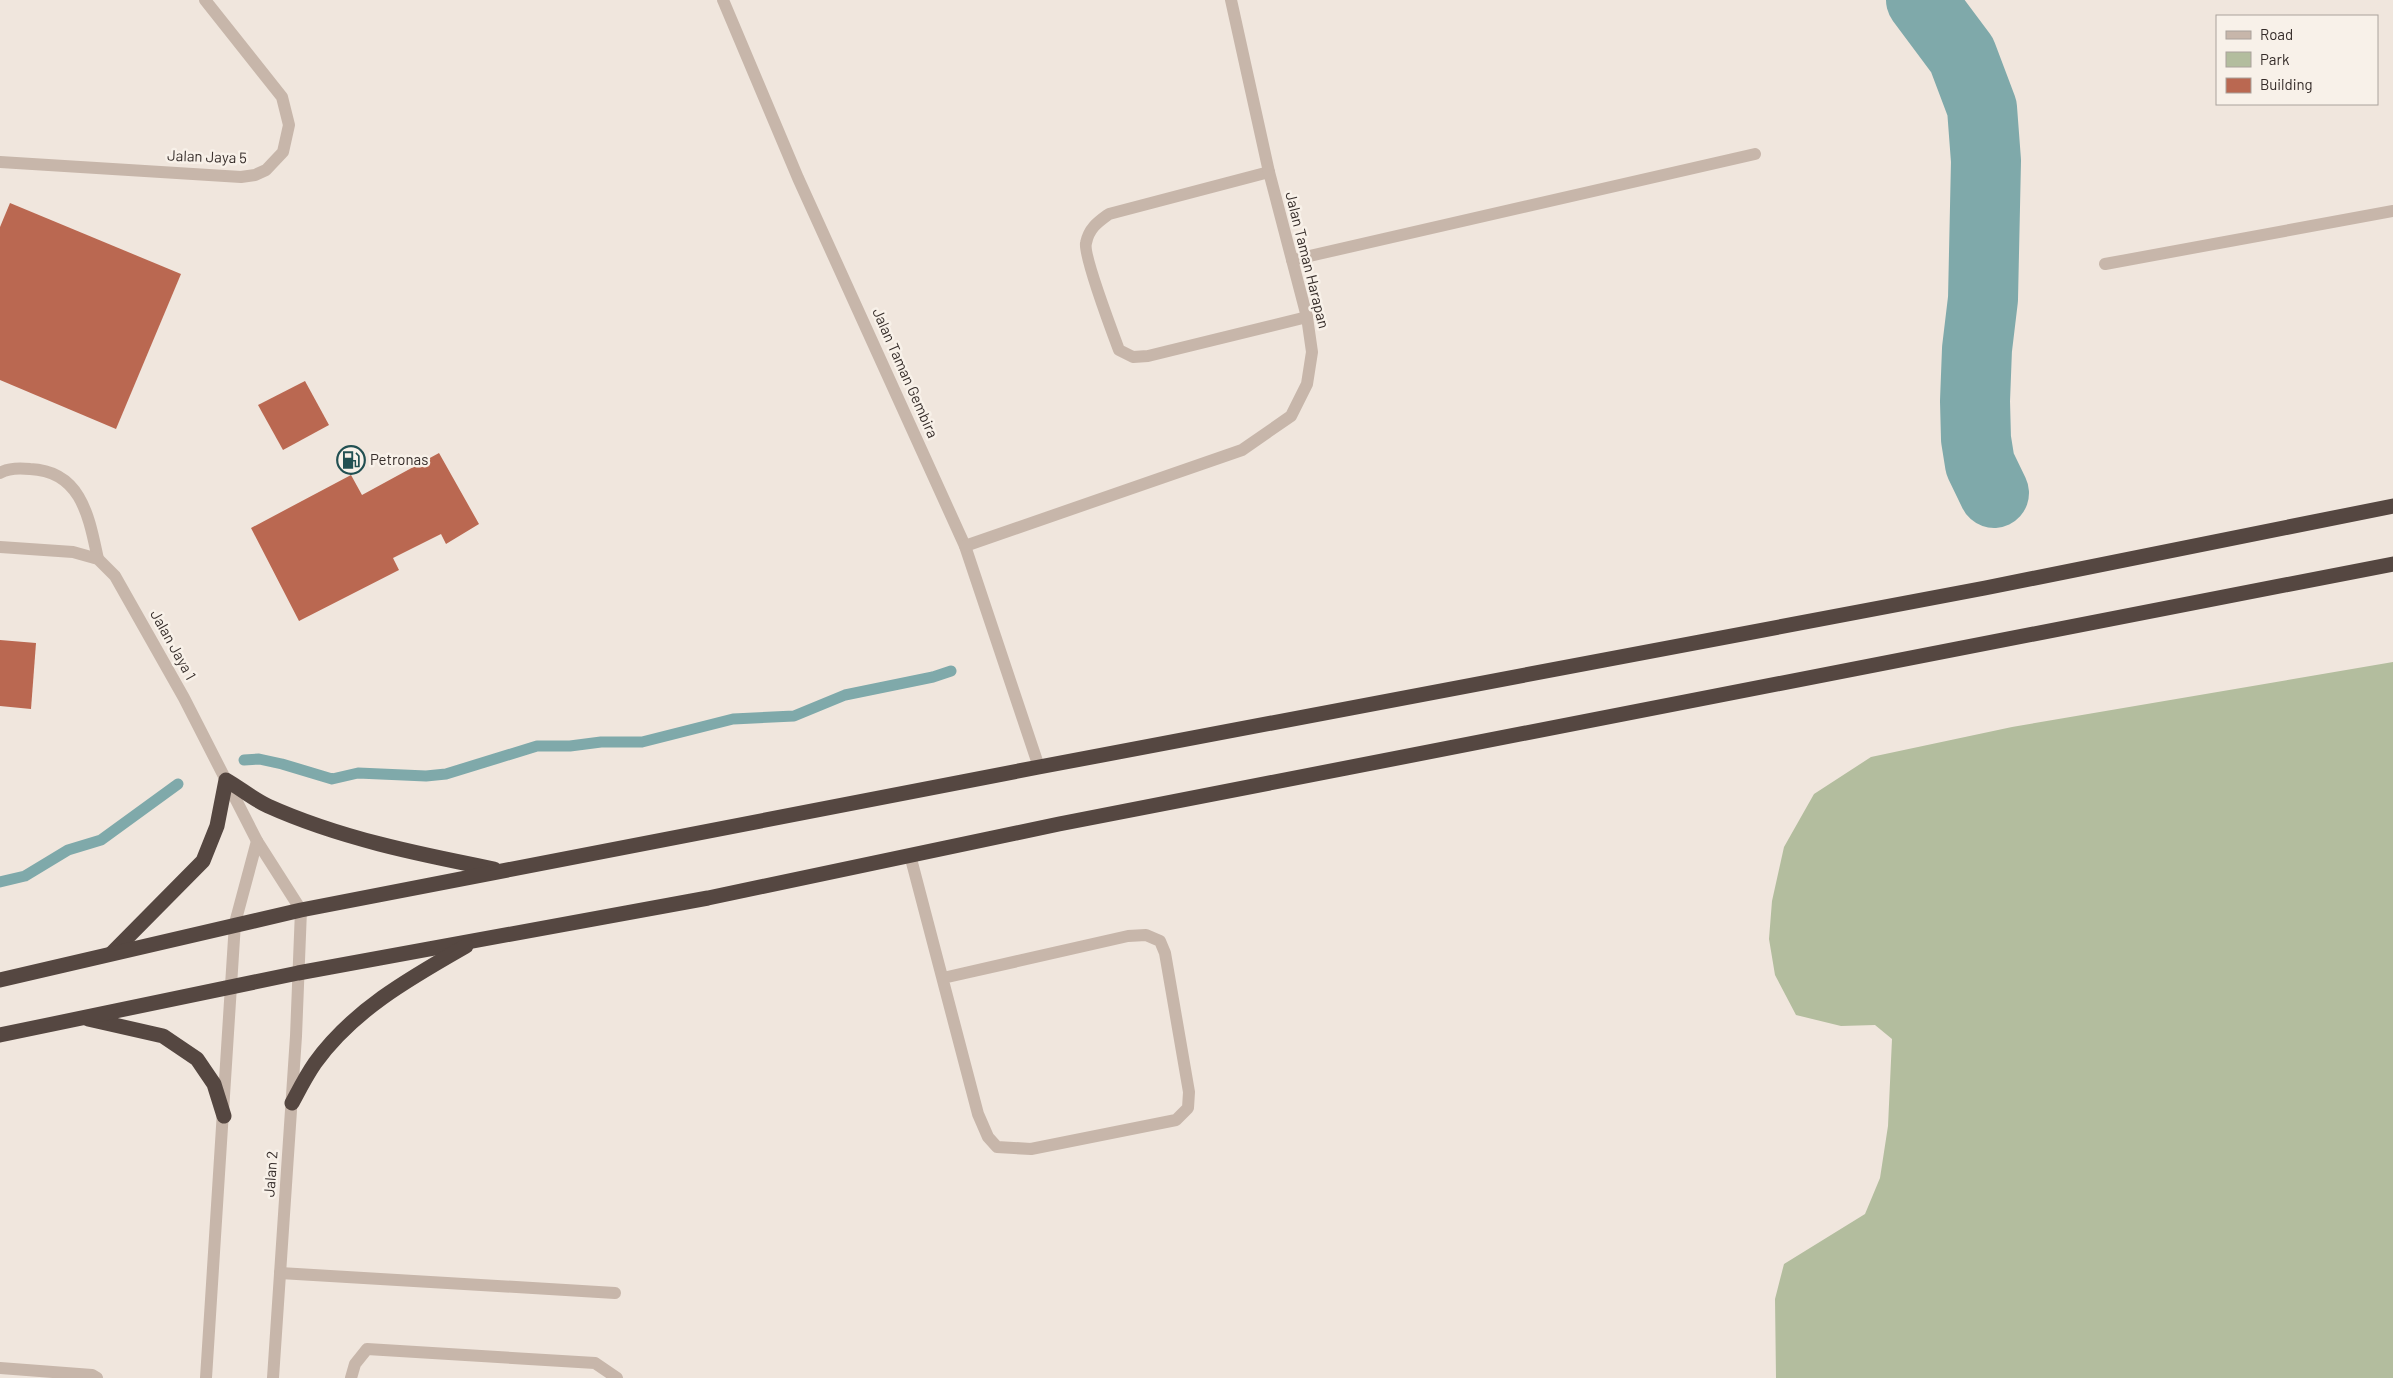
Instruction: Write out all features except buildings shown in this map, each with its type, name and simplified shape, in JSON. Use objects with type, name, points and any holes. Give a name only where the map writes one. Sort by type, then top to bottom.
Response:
[{"type":"highway","points":[[0,980],[301,910],[1039,767],[1985,588],[2393,506]]},
{"type":"highway","points":[[0,1035],[298,972],[708,898],[910,855],[2001,639],[2393,564]]},
{"type":"highway","points":[[112,953],[204,861],[217,826],[226,780],[266,805],[316,825],[407,851],[503,870]]},
{"type":"highway","points":[[292,1103],[314,1064],[369,1007],[404,982],[476,940]]},
{"type":"highway","points":[[84,1018],[163,1036],[197,1059],[214,1084],[224,1116]]},
{"type":"street","name":"Jalan Jaya 5","points":[[0,162],[241,177],[255,175],[266,170],[283,152],[289,125],[282,97],[205,0]]},
{"type":"street","name":"Jalan Taman Gembira","points":[[723,0],[802,187],[965,546],[1039,767]]},
{"type":"street","name":"Jalan Taman Harapan","points":[[965,546],[1242,450],[1290,416],[1307,384],[1312,352],[1307,317],[1269,172],[1231,0]]},
{"type":"street","points":[[1292,260],[1755,154]]},
{"type":"street","points":[[1269,172],[1109,214],[1094,224],[1085,244],[1104,311],[1119,350],[1133,356],[1148,356],[1307,317]]},
{"type":"street","points":[[2105,264],[2393,211]]},
{"type":"street","points":[[0,473],[21,468],[42,469],[59,477],[77,490],[90,520],[98,559]]},
{"type":"street","name":"Jalan Jaya 1","points":[[0,547],[73,552],[98,559],[115,576],[158,651],[257,841],[301,910]]},
{"type":"street","points":[[206,1378],[236,924],[257,841]]},
{"type":"street","points":[[910,855],[978,1114],[988,1137],[997,1147],[1031,1149],[1167,1122],[1176,1120],[1188,1108],[1189,1092],[1165,953],[1160,941],[1146,935],[1128,936],[943,978]]},
{"type":"street","name":"Jalan 2","points":[[273,1378],[292,1103],[301,910]]},
{"type":"street","points":[[280,1273],[615,1293]]},
{"type":"street","points":[[351,1378],[355,1364],[367,1349],[595,1363],[617,1378]]},
{"type":"street","points":[[0,1368],[92,1375],[97,1378]]},
{"type":"green space","points":[[2393,662],[2393,1378],[1776,1378],[1775,1299],[1784,1264],[1865,1214],[1880,1178],[1888,1126],[1892,1039],[1875,1025],[1841,1026],[1796,1015],[1775,975],[1769,939],[1772,901],[1784,847],[1814,794],[1871,757],[2012,727]]},
{"type":"waterway","points":[[1921,0],[1962,55],[1982,108],[1986,161],[1983,299],[1977,349],[1975,401],[1976,439],[1980,464],[1994,493]]},
{"type":"waterway","points":[[244,760],[259,759],[332,779],[358,773],[426,776],[446,774],[537,746],[570,746],[601,742],[642,742],[733,719],[794,716],[845,695],[933,677],[951,671]]},
{"type":"waterway","points":[[0,882],[25,876],[68,850],[101,840],[178,784]]},
{"type":"place","name":"Petronas","points":[[351,460]]}]
